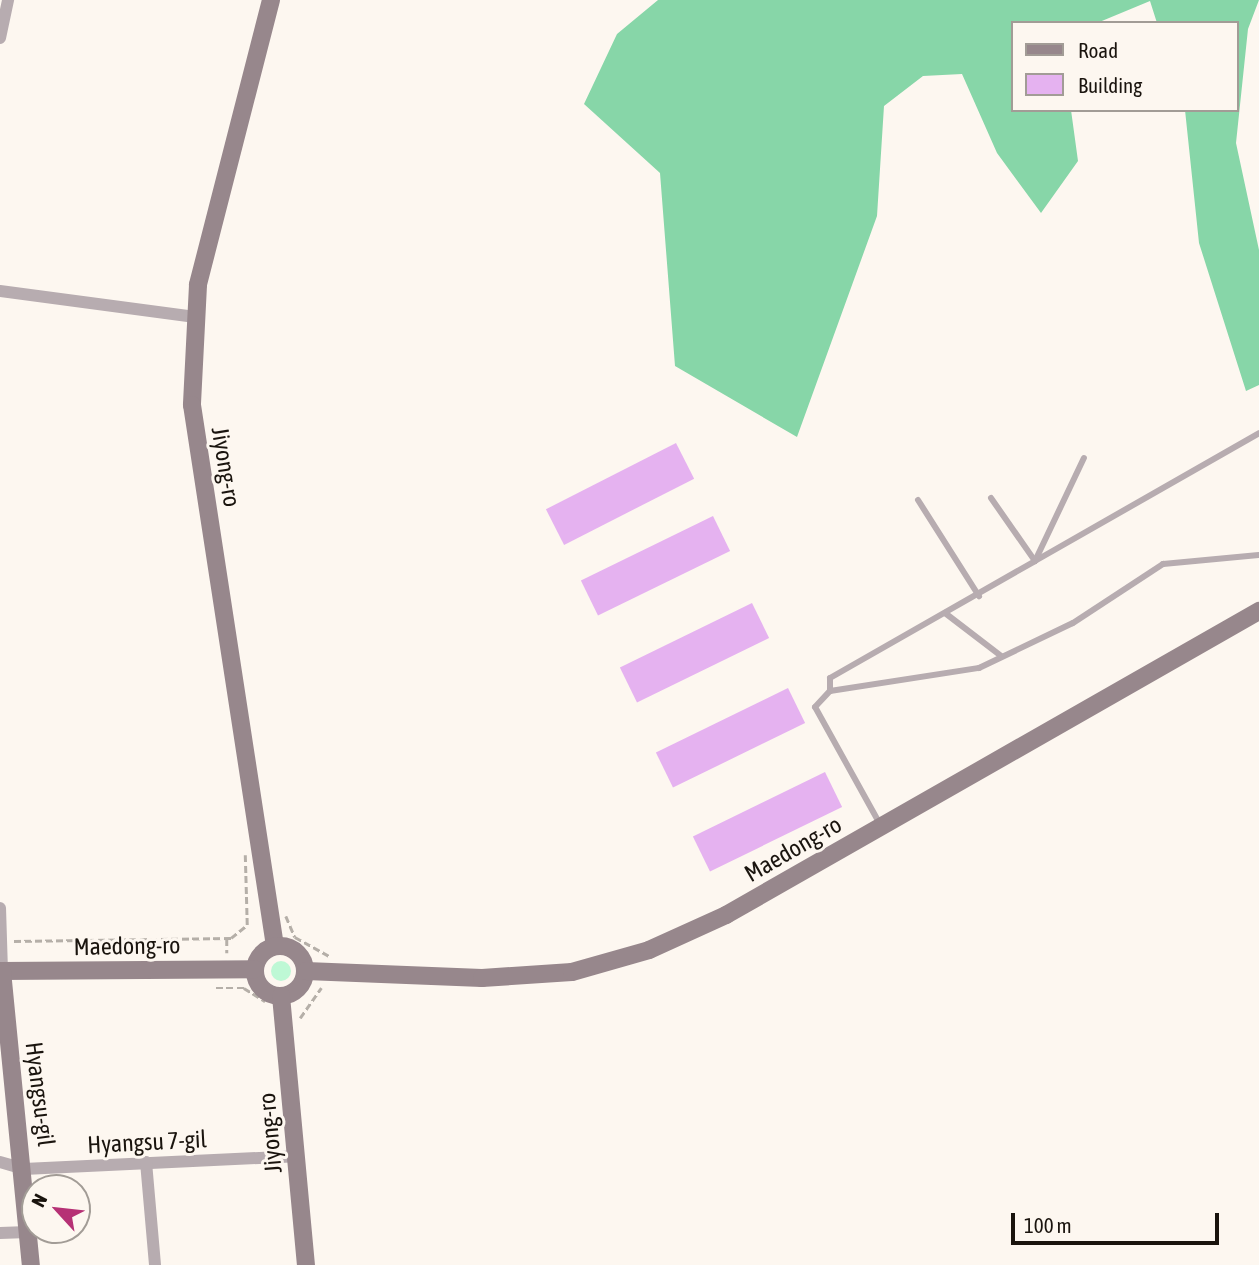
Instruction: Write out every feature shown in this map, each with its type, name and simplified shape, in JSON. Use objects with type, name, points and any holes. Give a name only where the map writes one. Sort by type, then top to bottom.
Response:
[{"type":"street","points":[[0,38],[8,0]]},
{"type":"street","name":"Jiyong-ro","points":[[271,0],[195,317],[195,433],[275,946]]},
{"type":"street","points":[[0,291],[195,317]]},
{"type":"street","name":"Maedong-ro","points":[[306,971],[482,978],[572,972],[649,950],[726,915],[1259,611]]},
{"type":"street","points":[[0,908],[3,942],[1,971]]},
{"type":"street","points":[[275,946],[296,951],[306,971],[300,987],[281,996],[263,989],[255,969],[261,955],[275,946]]},
{"type":"street","name":"Maedong-ro","points":[[1,971],[255,969]]},
{"type":"street","name":"Hyangsu-gil","points":[[1,971],[2,1007],[24,1174]]},
{"type":"street","name":"Jiyong-ro","points":[[281,996],[306,1265]]},
{"type":"street","name":"Hyangsu 7-gil","points":[[0,1162],[24,1169],[296,1156]]},
{"type":"street","points":[[146,1162],[155,1265]]},
{"type":"street","points":[[0,1233],[21,1232]]},
{"type":"street","name":"Hyangsu-gil","points":[[29,1244],[31,1265]]},
{"type":"lane","points":[[830,691],[830,678],[979,596],[1259,433]]},
{"type":"lane","points":[[1035,561],[1084,458]]},
{"type":"lane","points":[[992,498],[1035,561]]},
{"type":"lane","points":[[918,500],[979,596]]},
{"type":"lane","points":[[881,827],[815,706],[830,691],[979,668],[1073,623],[1163,564],[1259,555]]},
{"type":"lane","points":[[945,613],[1001,656]]},
{"type":"path","points":[[3,942],[231,938],[246,918],[242,860],[248,851]]},
{"type":"path","points":[[246,918],[290,916],[295,937],[331,952],[330,989],[316,991],[302,1007],[298,1026],[285,1027]]},
{"type":"green space","points":[[658,0],[1259,0],[1248,29],[1236,143],[1259,250],[1259,385],[1246,391],[1199,243],[1185,112],[1238,112],[1238,21],[1156,21],[1150,1],[1102,21],[1010,21],[1010,112],[1071,112],[1078,161],[1041,213],[997,153],[962,74],[923,76],[884,106],[877,216],[797,437],[675,366],[660,173],[584,104],[617,34]]},
{"type":"green space","points":[[281,961],[288,964],[291,971],[288,978],[281,981],[274,978],[271,971],[274,964]]},
{"type":"building","points":[[676,443],[694,479],[564,545],[546,509]]},
{"type":"building","points":[[713,516],[730,551],[598,615],[581,580]]},
{"type":"building","points":[[752,603],[769,638],[637,702],[620,667]]},
{"type":"building","points":[[788,688],[805,723],[673,787],[656,752]]},
{"type":"building","points":[[825,772],[842,807],[710,871],[693,836]]}]
